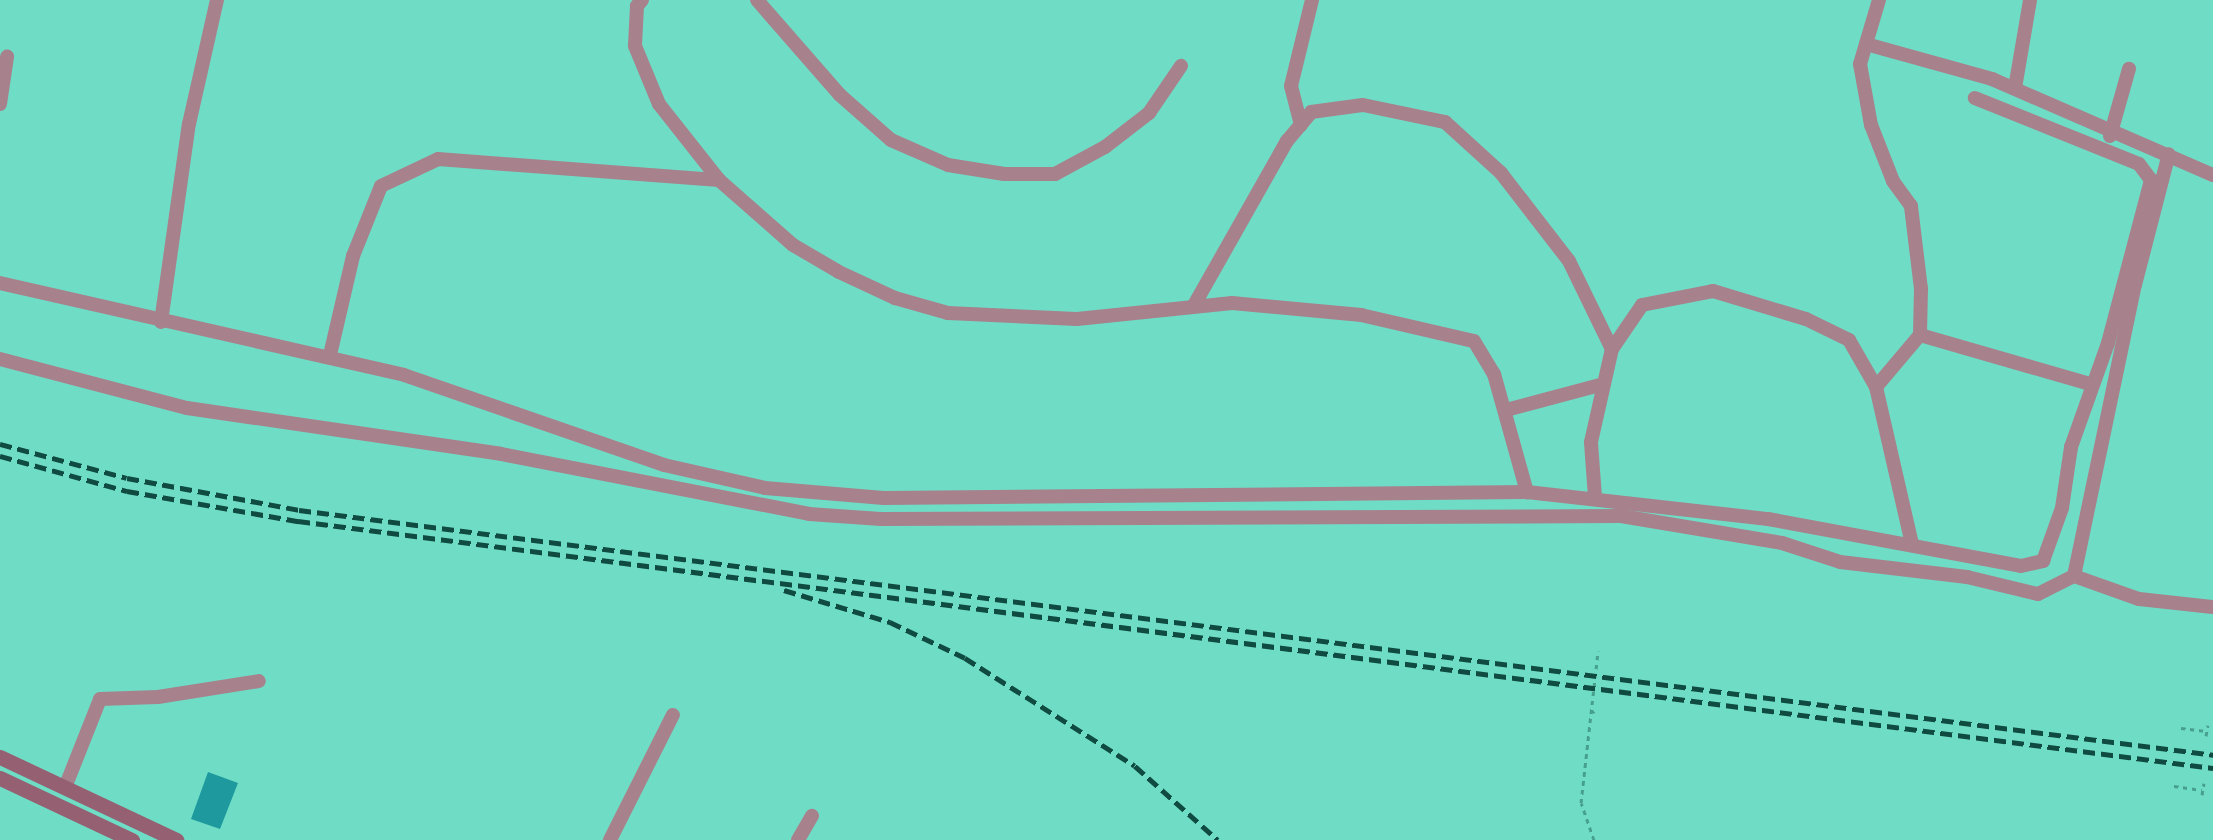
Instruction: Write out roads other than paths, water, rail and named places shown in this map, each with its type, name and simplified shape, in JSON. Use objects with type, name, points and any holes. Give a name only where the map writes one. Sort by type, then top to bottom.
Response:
[{"type":"main road","points":[[0,757],[66,785],[176,840]]},
{"type":"main road","points":[[0,778],[132,840]]},
{"type":"street","points":[[161,322],[189,124],[218,0]]},
{"type":"street","points":[[642,0],[637,6],[635,46],[659,104],[719,180],[793,245],[839,272],[895,298],[948,313],[1077,319],[1232,303],[1361,315],[1474,341],[1494,374],[1506,410],[1527,492]]},
{"type":"street","points":[[757,0],[840,95],[891,140],[948,165],[1005,174],[1055,174],[1105,147],[1149,113],[1181,66]]},
{"type":"street","points":[[1301,125],[1291,86],[1312,0]]},
{"type":"street","points":[[1876,387],[1920,335],[1922,289],[1911,206],[1893,181],[1871,125],[1860,64],[1879,0]]},
{"type":"street","points":[[2015,88],[2031,0]]},
{"type":"street","points":[[1866,44],[2015,88],[2213,175]]},
{"type":"street","points":[[0,104],[7,57]]},
{"type":"street","points":[[2107,150],[2129,69]]},
{"type":"street","points":[[0,283],[161,322],[330,356],[404,375],[664,465],[765,488],[884,498],[1527,492],[1595,497],[1912,544],[2021,566],[2043,561],[2090,384],[2108,343],[2151,180],[2139,164],[1976,98]]},
{"type":"street","points":[[1193,307],[1301,125],[1311,112],[1363,105],[1445,122],[1501,173],[1569,261],[1612,349]]},
{"type":"street","points":[[2074,576],[2135,285],[2169,154]]},
{"type":"street","points":[[330,356],[353,256],[381,186],[438,159],[719,180]]},
{"type":"street","points":[[1595,497],[1591,442],[1612,349],[1642,305],[1713,291],[1806,319],[1849,340],[1876,387],[1912,544]]},
{"type":"street","points":[[1920,335],[2090,384]]},
{"type":"street","points":[[0,359],[187,408],[501,454],[809,514],[881,519],[1621,516],[1782,543],[1840,562],[1967,577],[2038,594],[2074,576],[2139,599],[2213,608]]},
{"type":"street","points":[[1506,410],[1604,384]]},
{"type":"street","points":[[66,785],[100,699],[158,697],[259,681]]},
{"type":"street","points":[[610,840],[673,715]]},
{"type":"street","points":[[798,840],[812,816]]},
{"type":"railway","points":[[0,444],[127,478],[299,510],[2213,755]]},
{"type":"railway","points":[[0,456],[127,491],[298,521],[2213,768]]},
{"type":"railway","points":[[784,590],[890,622],[965,658],[1135,766],[1218,840]]}]
